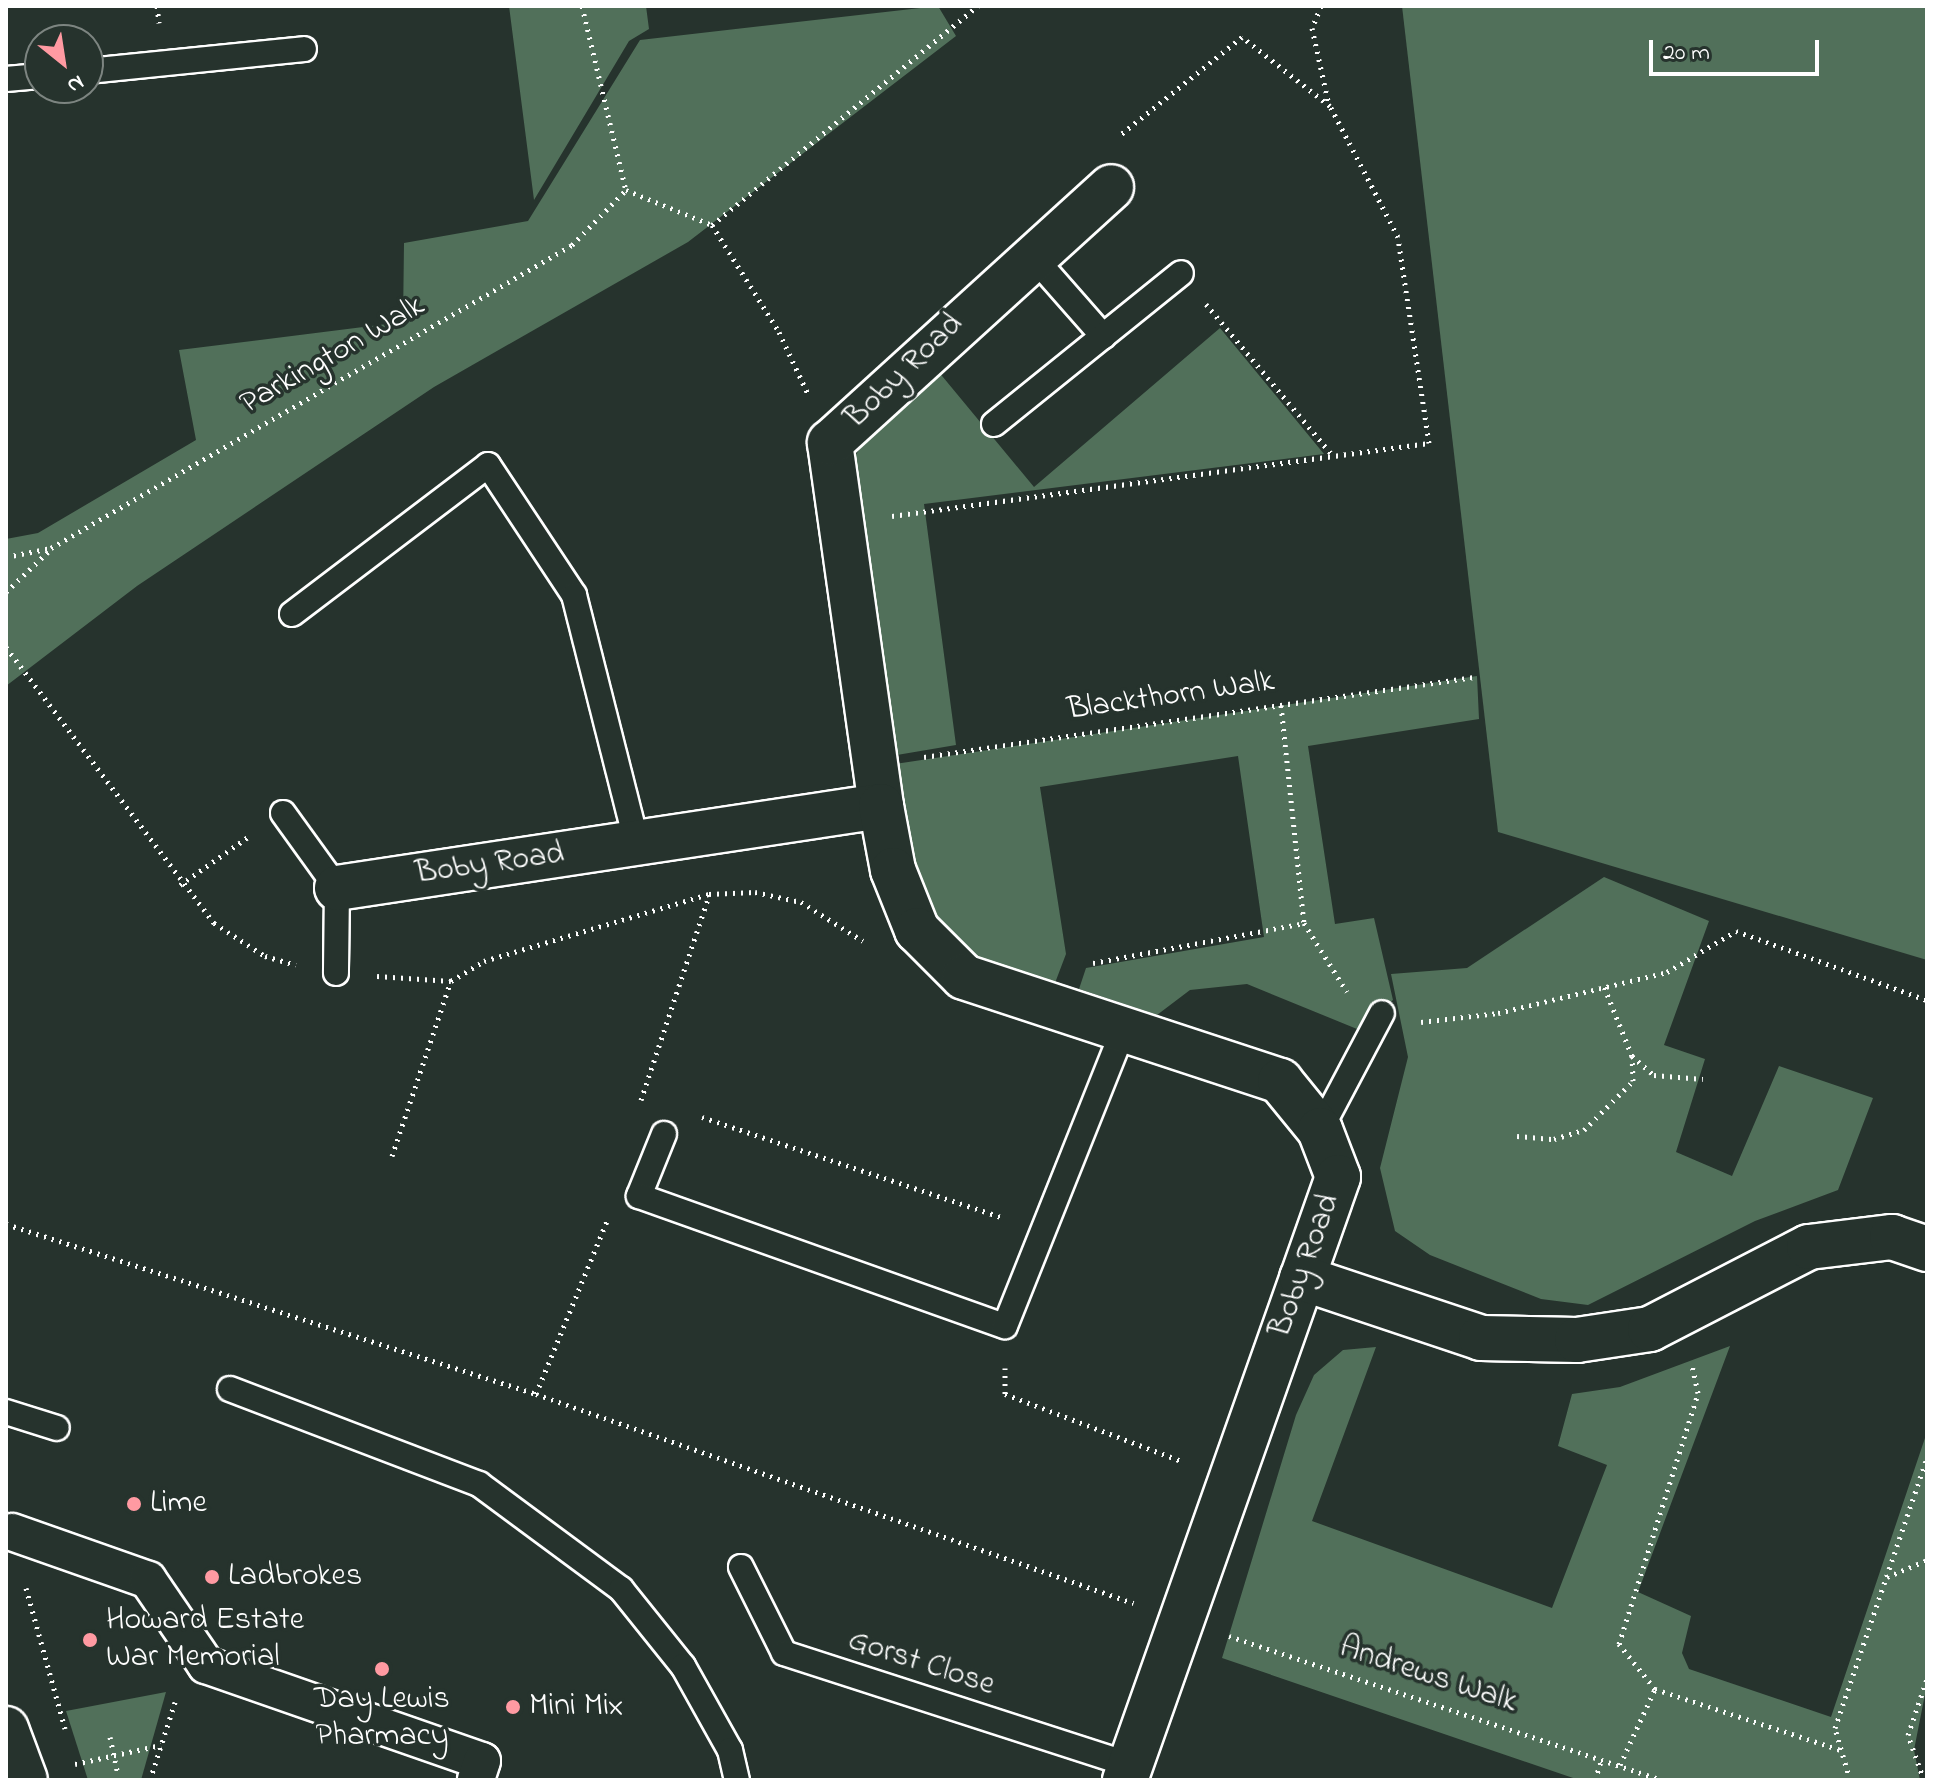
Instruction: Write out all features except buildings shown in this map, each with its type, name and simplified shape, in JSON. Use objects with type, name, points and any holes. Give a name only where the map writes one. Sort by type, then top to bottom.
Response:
[{"type":"street","name":"Boby Road","points":[[1111,187],[1030,253],[830,443],[878,785],[893,870],[917,930],[964,977],[1280,1081],[1320,1130],[1338,1177],[1128,1773]]},
{"type":"street","name":"Boby Road","points":[[337,888],[637,844],[878,785]]},
{"type":"street","points":[[1302,1278],[1481,1338],[1577,1340],[1650,1329],[1809,1247],[1892,1237],[1927,1249]]},
{"type":"street","points":[[12,1532],[148,1580],[206,1665],[482,1761],[476,1780]]},
{"type":"street","points":[[6,1729],[25,1780]]},
{"type":"lane","points":[[104,69],[304,49]]},
{"type":"lane","points":[[1030,253],[1103,336]]},
{"type":"lane","points":[[994,424],[1181,273]]},
{"type":"lane","points":[[292,614],[488,465],[574,595],[637,844]]},
{"type":"lane","points":[[283,813],[337,888],[336,973]]},
{"type":"lane","points":[[1320,1130],[1382,1013]]},
{"type":"lane","points":[[664,1134],[639,1196],[1005,1326],[1124,1028]]},
{"type":"lane","points":[[230,1389],[479,1484],[621,1589],[683,1666],[730,1750],[737,1780]]},
{"type":"lane","points":[[6,1412],[57,1428]]},
{"type":"lane","name":"Gorst Close","points":[[741,1567],[784,1653],[1128,1773]]},
{"type":"path","points":[[582,6],[626,190],[712,225],[779,332],[830,443]]},
{"type":"path","points":[[712,225],[978,6]]},
{"type":"path","points":[[841,522],[1429,443],[1398,237],[1330,106],[1312,28],[1321,6]]},
{"type":"path","points":[[1242,37],[1330,106]]},
{"type":"path","name":"Parkington Walk","points":[[6,592],[51,548],[572,245],[626,190]]},
{"type":"path","points":[[1181,273],[1334,457]]},
{"type":"path","name":"Parkington Walk","points":[[6,557],[51,548]]},
{"type":"path","name":"Blackthorn Walk","points":[[878,785],[1281,705],[1474,677]]},
{"type":"path","points":[[1281,705],[1304,923],[1342,989],[1382,1013],[1407,1024],[1498,1013],[1603,984],[1667,972],[1736,931],[1927,1000]]},
{"type":"path","points":[[180,885],[283,813]]},
{"type":"path","points":[[639,1096],[709,894]]},
{"type":"path","points":[[1060,1008],[1076,966],[1304,923]]},
{"type":"path","points":[[392,1156],[451,981]]},
{"type":"path","points":[[1517,1136],[1554,1139],[1584,1130],[1633,1081],[1632,1056],[1603,984]]},
{"type":"path","points":[[1632,1056],[1654,1075],[1703,1079]]},
{"type":"path","points":[[639,1096],[654,1101]]},
{"type":"path","points":[[639,1096],[664,1134]]},
{"type":"path","points":[[684,1111],[1043,1230]]},
{"type":"path","points":[[536,1394],[608,1218],[639,1196]]},
{"type":"path","name":"Andrews Walk","points":[[6,1224],[536,1394],[1180,1620],[1661,1780]]},
{"type":"path","points":[[1680,1313],[1698,1393],[1619,1644],[1655,1689],[1844,1751]]},
{"type":"path","points":[[1005,1326],[1005,1394],[1230,1479]]},
{"type":"path","points":[[1850,1780],[1835,1728],[1927,1457]]},
{"type":"path","points":[[12,1532],[67,1734]]},
{"type":"path","points":[[1886,1577],[1927,1560]]},
{"type":"path","points":[[150,1780],[178,1692],[206,1665]]},
{"type":"path","points":[[1924,1780],[1908,1735],[1927,1679]]},
{"type":"path","points":[[1620,1765],[1655,1689]]},
{"type":"path","points":[[110,1737],[118,1775]]},
{"type":"path","points":[[75,1764],[162,1745]]},
{"type":"path","points":[[71,1749],[77,1772]]},
{"type":"path","points":[[1595,1780],[1602,1759]]},
{"type":"green space","points":[[509,6],[646,6],[649,29],[629,41],[534,200]]},
{"type":"green space","points":[[938,6],[956,36],[688,242],[434,387],[137,586],[6,686],[6,539],[38,533],[196,440],[179,350],[403,322],[404,243],[528,221],[640,40]]},
{"type":"green space","points":[[1402,6],[1927,6],[1927,960],[1498,832]]},
{"type":"green space","points":[[1220,328],[1324,454],[924,504],[956,745],[891,756],[848,467],[880,417],[933,365],[1034,487]]},
{"type":"green space","points":[[1477,676],[1479,719],[1308,746],[1335,924],[1374,918],[1393,1000],[1357,1029],[1247,984],[1190,990],[1157,1015],[1079,989],[1086,968],[1264,937],[1238,756],[1040,787],[1066,954],[1055,983],[980,961],[941,931],[911,864],[895,764]]},
{"type":"green space","points":[[1604,877],[1709,921],[1664,1045],[1705,1059],[1676,1152],[1732,1176],[1779,1066],[1873,1098],[1838,1190],[1755,1221],[1588,1305],[1541,1299],[1430,1255],[1395,1231],[1380,1168],[1408,1057],[1391,974],[1467,968]]},
{"type":"green space","points":[[1730,1346],[1638,1592],[1691,1616],[1682,1653],[1689,1669],[1831,1717],[1927,1432],[1927,1684],[1914,1750],[1920,1780],[1579,1780],[1222,1658],[1296,1415],[1314,1375],[1343,1350],[1376,1347],[1312,1521],[1552,1608],[1607,1465],[1558,1446],[1572,1394],[1620,1387]]},
{"type":"green space","points":[[166,1692],[141,1780],[88,1780],[66,1711]]},
{"type":"place","name":"Lime","points":[[134,1504]]},
{"type":"place","name":"Ladbrokes","points":[[212,1577]]},
{"type":"place","name":"Howard Estate War Memorial","points":[[90,1640]]},
{"type":"place","name":"Day Lewis Pharmacy","points":[[382,1669]]},
{"type":"place","name":"Mini Mix","points":[[513,1707]]}]
